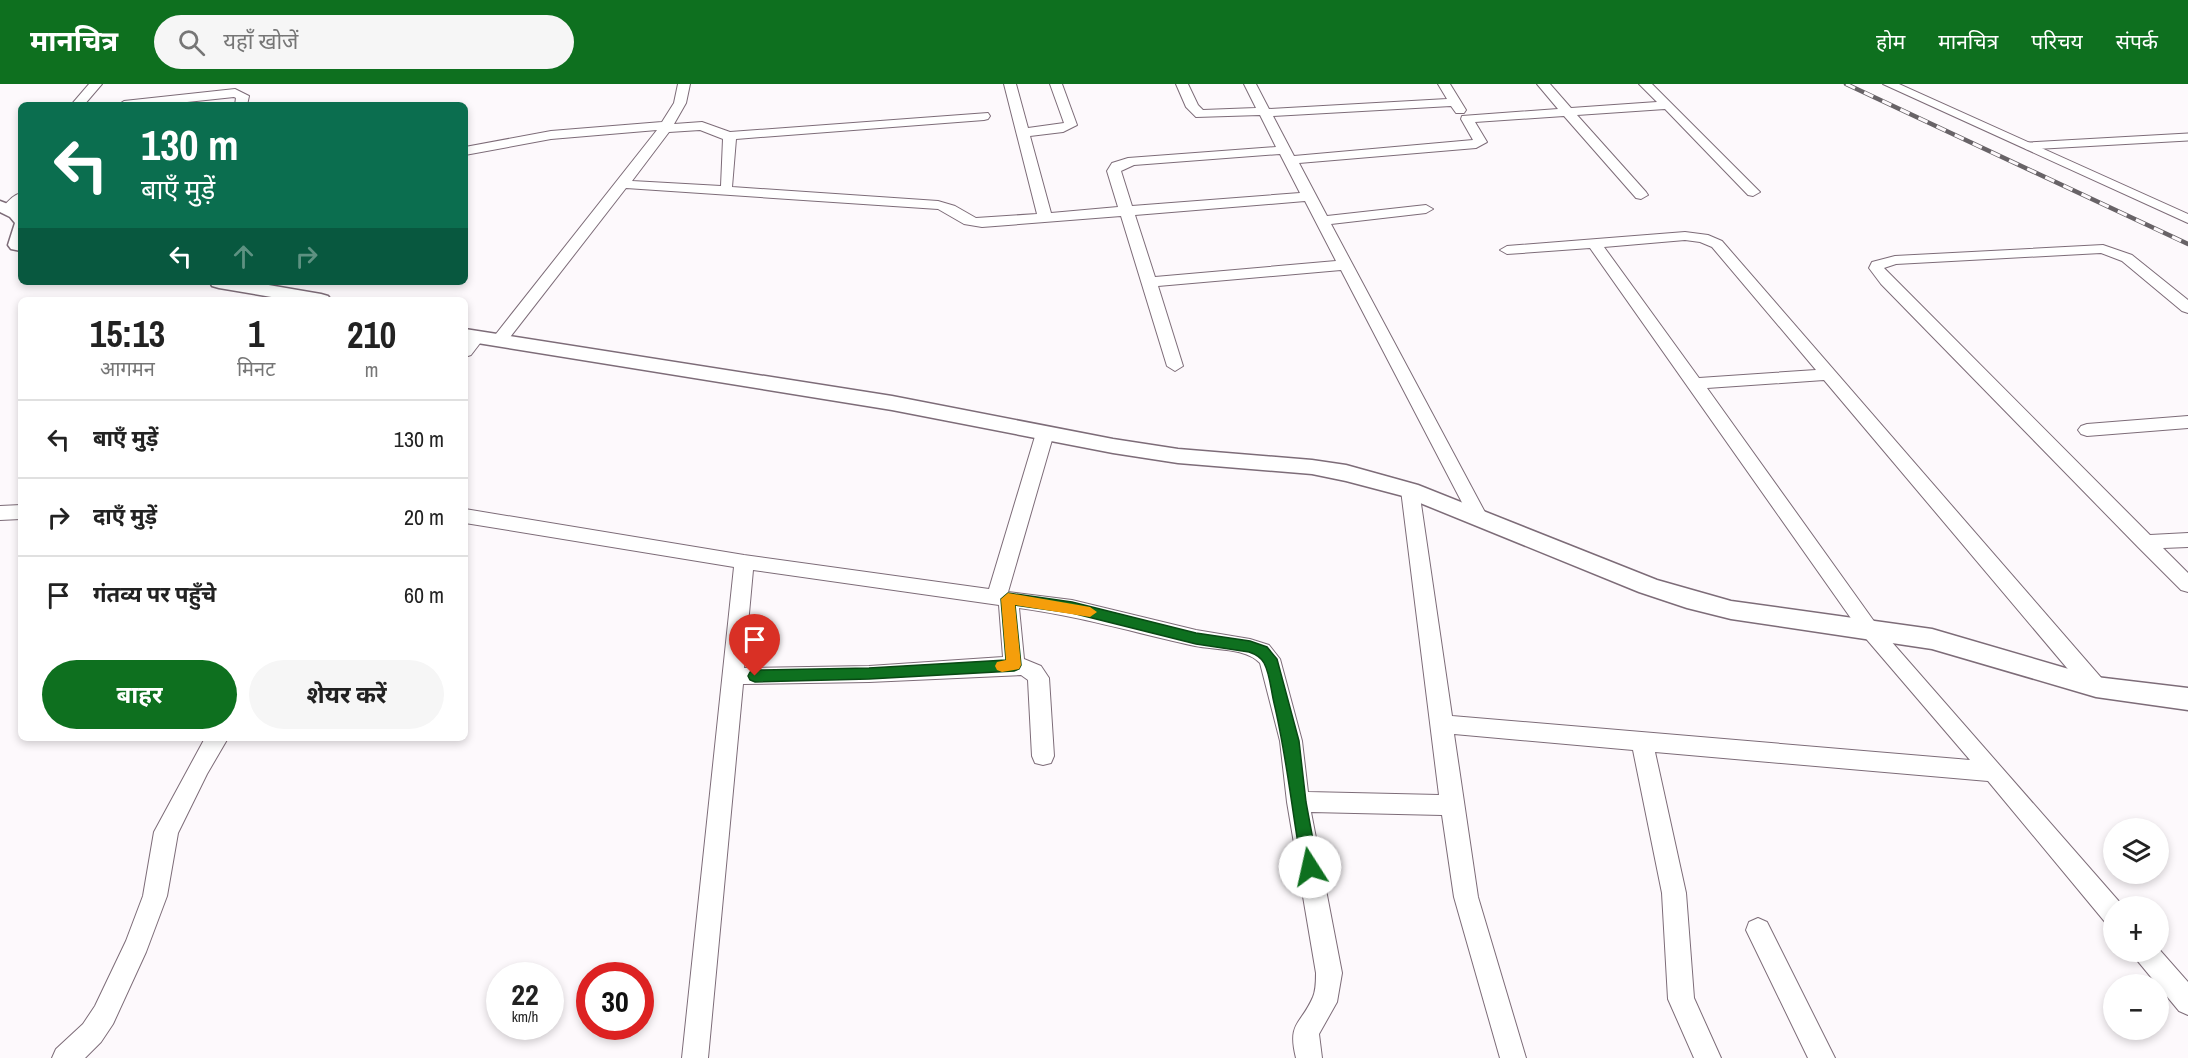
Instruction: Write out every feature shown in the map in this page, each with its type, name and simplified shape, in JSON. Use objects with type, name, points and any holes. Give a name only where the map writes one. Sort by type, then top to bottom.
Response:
[{"type":"street","points":[[80,102],[96,84]]},
{"type":"street","points":[[476,342],[622,184],[666,126],[680,103],[684,84]]},
{"type":"street","points":[[1010,84],[1045,218]]},
{"type":"street","points":[[1023,133],[1071,125],[1056,84]]},
{"type":"street","points":[[1182,84],[1192,107],[1200,114],[1455,102]]},
{"type":"street","points":[[1250,84],[1478,516]]},
{"type":"street","points":[[1175,366],[1114,171],[1125,163],[1480,142],[1480,137],[1444,84]]},
{"type":"street","points":[[1543,84],[1641,195]]},
{"type":"street","points":[[1645,84],[1753,192]]},
{"type":"street","points":[[1889,84],[2028,146],[2099,181],[2188,219]]},
{"type":"street","points":[[152,102],[235,93],[243,96],[242,102]]},
{"type":"street","points":[[1467,119],[1668,105]]},
{"type":"street","points":[[468,150],[550,135],[666,126],[702,126],[720,135],[730,136],[984,116]]},
{"type":"street","points":[[727,185],[730,136]]},
{"type":"street","points":[[622,184],[938,205],[950,208],[960,217],[972,223],[1309,196]]},
{"type":"street","points":[[1322,221],[1426,209]]},
{"type":"street","points":[[1507,250],[1685,236],[1710,240],[1725,252],[2096,687]]},
{"type":"street","points":[[1595,244],[1869,629],[2103,901]]},
{"type":"street","points":[[0,259],[18,246]]},
{"type":"street","points":[[2188,308],[2127,258],[2103,249],[1883,261],[1876,268],[1894,290],[2188,585]]},
{"type":"street","points":[[1149,282],[1345,265]]},
{"type":"street","points":[[236,285],[304,297]]},
{"type":"street","points":[[476,342],[892,403],[1045,434],[1178,456],[1312,467],[1346,473],[1410,490],[1648,586],[1731,610],[1932,639],[2096,687],[2188,699]]},
{"type":"street","points":[[1694,384],[1829,374]]},
{"type":"street","points":[[2087,430],[2188,422]]},
{"type":"street","points":[[1014,665],[1003,598],[1045,434]]},
{"type":"street","points":[[1410,490],[1442,724],[1444,754],[1466,897],[1513,1058]]},
{"type":"street","points":[[0,513],[18,512]]},
{"type":"street","points":[[468,516],[744,562],[1072,608],[1196,638],[1262,651],[1270,659],[1291,741],[1298,802],[1329,973],[1326,997],[1306,1029],[1309,1058]]},
{"type":"street","points":[[2145,542],[2188,540]]},
{"type":"street","points":[[695,1058],[744,562]]},
{"type":"street","points":[[733,676],[869,674],[1014,665],[1034,671],[1038,678],[1043,756]]},
{"type":"street","points":[[1442,724],[1994,772]]},
{"type":"street","points":[[65,1058],[92,1033],[123,975],[155,896],[166,832],[198,767],[215,741]]},
{"type":"street","points":[[1642,742],[1674,893],[1681,999],[1708,1058]]},
{"type":"street","points":[[1298,802],[1452,805]]},
{"type":"street","points":[[1758,930],[1822,1058]]},
{"type":"street","points":[[2154,962],[2188,1002]]},
{"type":"lane","points":[[2028,146],[2188,137]]},
{"type":"railway","points":[[1846,84],[2188,244]]},
{"type":"slow traffic","points":[[1002,666],[1014,665],[1008,599],[1090,612]]},
{"type":"route","points":[[755,676],[869,674],[1014,665],[1008,599],[1072,608],[1196,638],[1262,651],[1270,659],[1291,741],[1298,802],[1310,867]]}]
